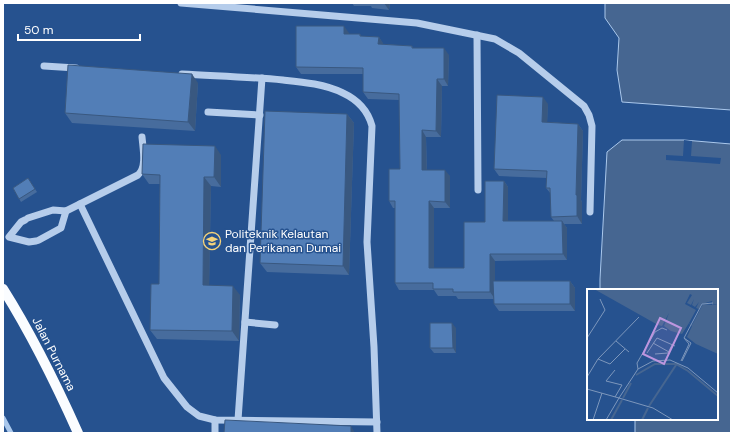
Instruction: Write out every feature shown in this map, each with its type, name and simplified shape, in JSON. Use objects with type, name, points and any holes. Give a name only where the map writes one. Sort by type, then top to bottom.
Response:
[{"type":"main road","name":"Jalan Purnama","points":[[3,289],[23,321],[78,433]]},
{"type":"street","points":[[181,3],[417,23],[495,39],[519,53],[584,106],[589,115],[592,126],[590,212]]},
{"type":"street","points":[[478,35],[478,190]]},
{"type":"street","points":[[44,66],[83,68]]},
{"type":"street","points":[[176,74],[262,78],[303,82],[326,87],[343,92],[355,100],[369,116],[372,126],[367,242],[378,433]]},
{"type":"street","points":[[238,420],[262,78]]},
{"type":"street","points":[[208,112],[260,115]]},
{"type":"street","points":[[6,238],[21,222],[27,219],[53,210],[66,211],[138,175],[144,166],[142,137]]},
{"type":"street","points":[[80,204],[164,378],[187,407],[199,416],[215,420],[377,422]]},
{"type":"street","points":[[6,238],[29,242],[38,240],[61,228],[66,211]]},
{"type":"street","points":[[245,322],[275,325]]},
{"type":"street","points":[[215,420],[215,433]]},
{"type":"water","points":[[605,3],[731,3],[731,110],[622,102],[617,70],[619,38],[605,18]]},
{"type":"water","points":[[622,140],[684,140],[731,144],[731,433],[635,433],[635,420],[718,420],[718,289],[600,289],[607,152]]},
{"type":"pier","points":[[684,140],[692,141],[691,156],[721,158],[720,164],[666,160],[666,155],[683,156]]},
{"type":"building","points":[[296,26],[344,26],[344,34],[360,34],[360,36],[379,37],[378,44],[412,46],[412,48],[444,48],[444,79],[437,79],[436,131],[422,130],[422,170],[445,170],[445,202],[429,201],[429,268],[464,268],[464,222],[485,222],[485,181],[504,181],[503,221],[562,221],[563,254],[490,254],[490,292],[453,292],[453,289],[433,289],[433,283],[395,283],[395,201],[389,201],[389,169],[400,169],[399,94],[363,92],[363,68],[296,67]]},
{"type":"building","points":[[68,65],[192,74],[188,122],[65,113]]},
{"type":"building","points":[[497,95],[543,97],[542,122],[578,124],[576,195],[577,216],[551,217],[550,188],[546,188],[547,171],[494,169]]},
{"type":"building","points":[[265,111],[347,114],[343,266],[260,263]]},
{"type":"building","points":[[143,144],[215,146],[214,177],[204,177],[203,285],[233,286],[232,331],[150,330],[151,284],[159,284],[160,175],[142,174]]},
{"type":"building","points":[[28,178],[35,189],[19,199],[13,188]]},
{"type":"building","points":[[493,281],[570,281],[570,304],[494,304]]},
{"type":"building","points":[[430,323],[452,323],[453,348],[430,348]]},
{"type":"building","points":[[225,420],[351,426],[351,433],[224,433]]},
{"type":"waterway","points":[[3,418],[11,433]]},
{"type":"place","name":"Politeknik Kelautan dan Perikanan Dumai","points":[[212,241]]}]
